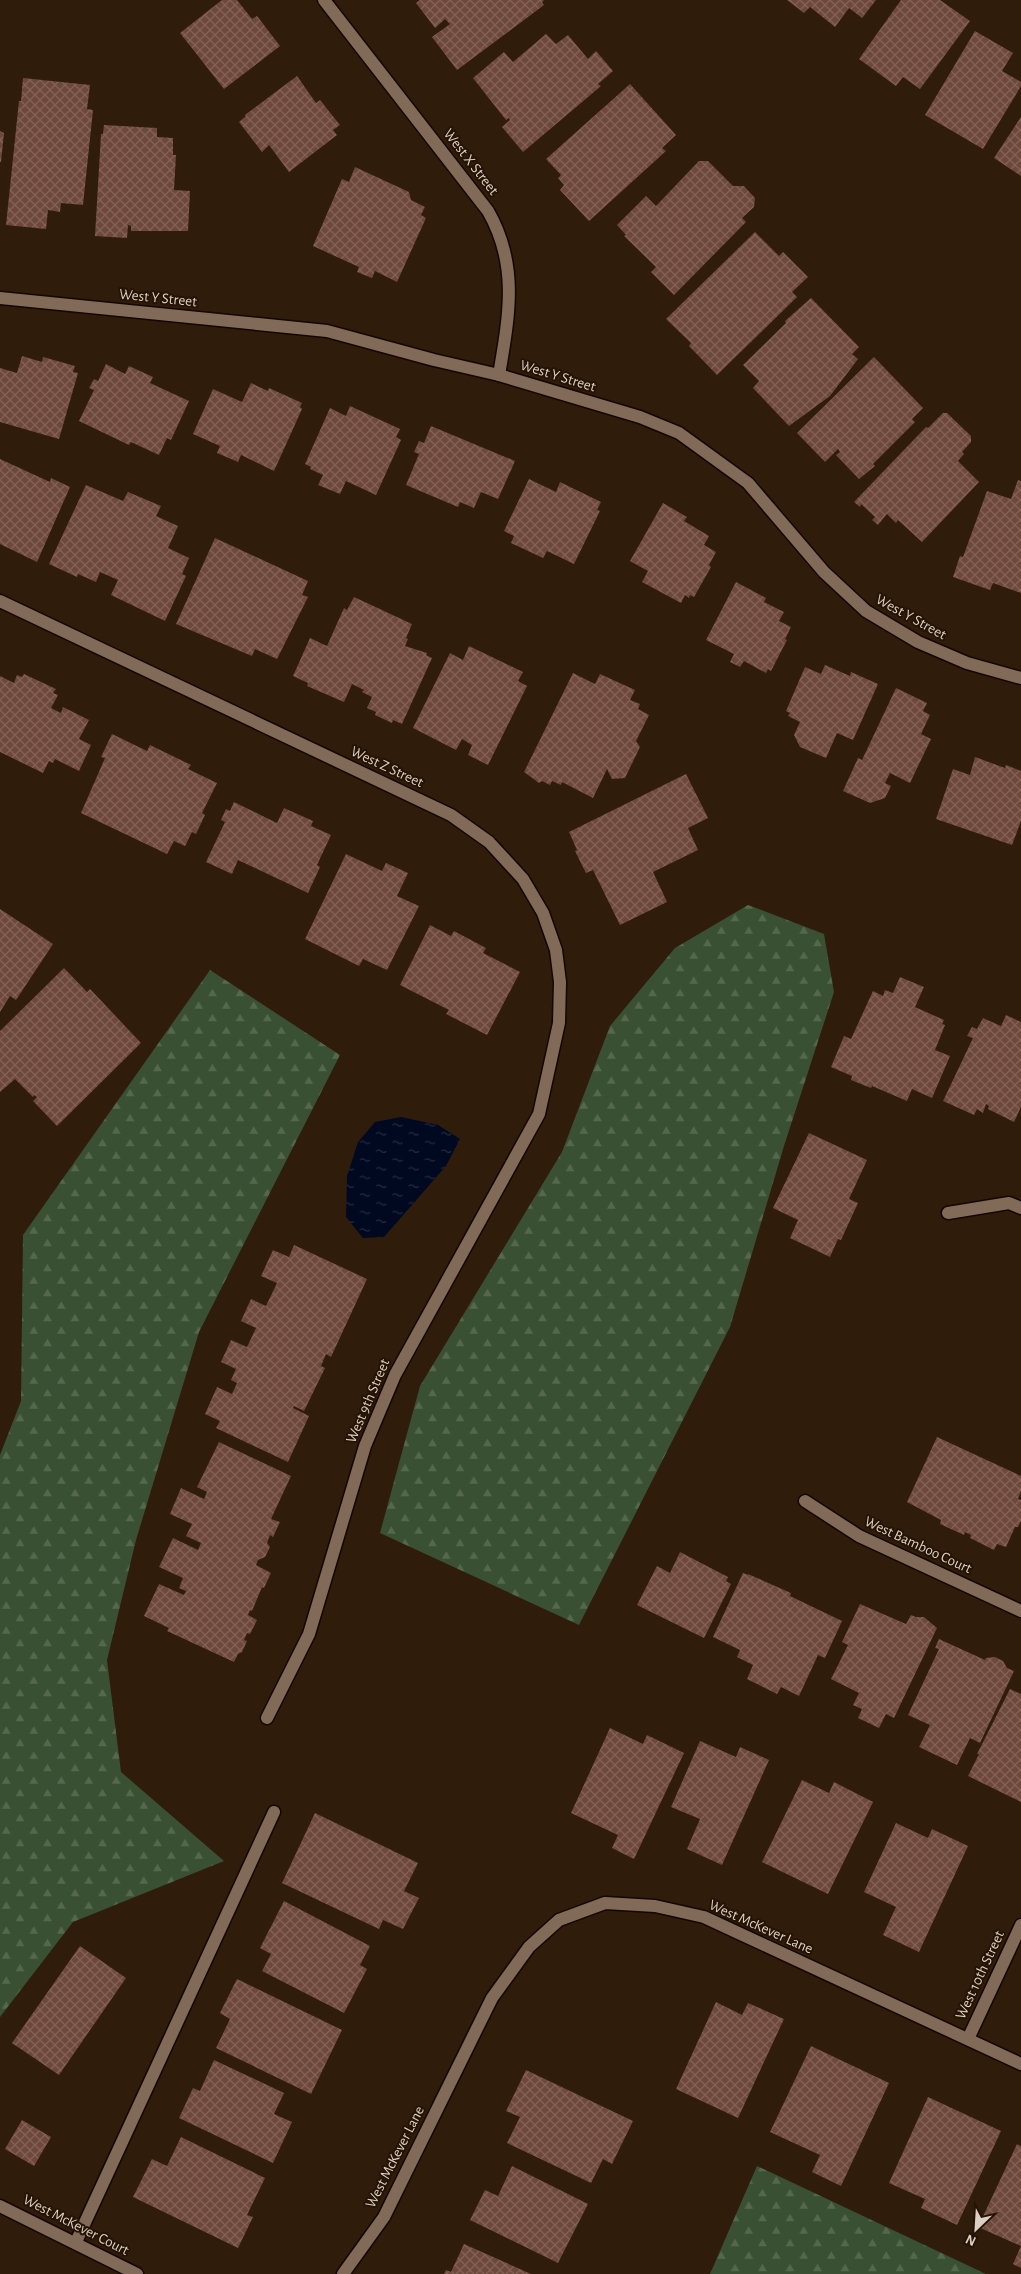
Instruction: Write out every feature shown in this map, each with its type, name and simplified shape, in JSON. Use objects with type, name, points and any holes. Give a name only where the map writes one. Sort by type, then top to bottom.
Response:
[{"type":"street","name":"West X Street","points":[[324,0],[482,203],[498,228],[505,247],[510,284],[507,330],[499,375]]},
{"type":"street","name":"West Y Street","points":[[0,298],[326,331],[499,375],[640,417],[679,433],[748,483],[824,572],[866,611],[918,642],[966,664],[1021,678]]},
{"type":"street","name":"West Z Street","points":[[0,601],[451,815],[489,842],[523,879],[543,913],[556,950],[560,982],[559,1023],[539,1114]]},
{"type":"street","name":"West 9th Street","points":[[267,1718],[309,1634],[365,1446],[395,1375],[539,1114]]},
{"type":"street","points":[[948,1213],[1009,1203],[1021,1208]]},
{"type":"street","name":"West Bamboo Court","points":[[805,1501],[859,1536],[1021,1611]]},
{"type":"street","points":[[76,2242],[274,1812]]},
{"type":"street","name":"West McKever Lane","points":[[343,2274],[384,2217],[492,1998],[529,1947],[559,1920],[605,1903],[655,1906],[704,1917],[1021,2064]]},
{"type":"street","name":"West 10th Street","points":[[968,2039],[1021,1925]]},
{"type":"street","name":"West McKever Court","points":[[0,2206],[76,2242],[137,2274]]},
{"type":"green space","points":[[748,905],[824,934],[834,992],[784,1146],[730,1327],[579,1625],[380,1533],[420,1386],[562,1152],[610,1026],[675,948]]},
{"type":"green space","points":[[210,970],[340,1055],[199,1332],[136,1540],[107,1660],[121,1772],[224,1861],[73,1922],[0,2017],[0,1455],[21,1401],[23,1235]]},
{"type":"green space","points":[[757,2166],[986,2274],[710,2274]]},
{"type":"water","points":[[401,1117],[438,1125],[460,1139],[446,1166],[384,1237],[363,1238],[346,1217],[347,1176],[358,1142],[375,1122]]},
{"type":"building","points":[[222,0],[237,0],[252,19],[257,16],[280,46],[224,89],[180,33]]},
{"type":"building","points":[[420,0],[544,0],[542,2],[544,5],[457,70],[432,37],[450,24],[445,19],[435,28],[416,3]]},
{"type":"building","points":[[787,0],[876,0],[862,18],[849,8],[835,27],[810,7],[804,13]]},
{"type":"building","points":[[901,0],[940,0],[970,21],[920,89],[903,77],[896,86],[859,59]]},
{"type":"building","points":[[975,31],[1013,53],[1002,71],[1021,82],[1021,86],[983,149],[925,115]]},
{"type":"building","points":[[546,34],[556,44],[568,35],[588,59],[596,51],[613,71],[598,84],[601,86],[523,152],[502,127],[510,120],[509,118],[506,120],[473,78],[504,52],[513,62]]},
{"type":"building","points":[[297,76],[316,103],[320,100],[340,125],[333,130],[337,135],[289,172],[269,145],[262,152],[239,122],[245,115]]},
{"type":"building","points":[[23,78],[90,85],[87,109],[93,110],[83,205],[61,203],[60,212],[48,210],[46,229],[6,225]]},
{"type":"building","points":[[630,84],[676,135],[662,148],[666,151],[589,221],[560,190],[564,185],[558,178],[561,175],[546,159]]},
{"type":"building","points":[[1021,117],[1021,176],[994,158]]},
{"type":"building","points":[[104,125],[157,128],[157,137],[173,138],[173,155],[176,155],[174,190],[190,191],[188,231],[131,231],[131,226],[128,225],[127,238],[95,236],[101,134],[103,134]]},
{"type":"building","points":[[0,131],[4,133],[1,162],[0,162]]},
{"type":"building","points":[[699,161],[708,161],[733,186],[744,186],[755,198],[754,207],[742,218],[746,222],[674,295],[651,272],[656,267],[624,236],[626,235],[617,225],[646,196],[656,206]]},
{"type":"building","points":[[355,167],[409,192],[411,200],[425,207],[421,215],[426,218],[397,282],[375,271],[372,278],[357,272],[359,267],[313,246],[342,179],[349,182]]},
{"type":"building","points":[[755,232],[779,256],[783,252],[808,277],[792,292],[797,297],[717,375],[689,346],[691,343],[666,319]]},
{"type":"building","points":[[811,298],[859,347],[852,354],[858,359],[830,396],[789,426],[753,388],[759,381],[743,365],[786,323],[785,321]]},
{"type":"building","points":[[22,356],[42,362],[43,357],[75,366],[73,372],[78,373],[59,439],[0,422],[0,368],[17,373]]},
{"type":"building","points":[[874,357],[923,408],[912,419],[915,422],[873,464],[875,466],[859,479],[836,455],[840,452],[838,449],[825,462],[797,433]]},
{"type":"building","points":[[106,364],[125,374],[129,366],[153,377],[150,383],[189,401],[171,440],[167,438],[159,455],[131,442],[129,445],[79,421],[94,390],[89,388],[94,379],[98,381]]},
{"type":"building","points":[[251,383],[268,391],[269,388],[302,403],[300,407],[302,409],[274,471],[241,455],[238,462],[217,453],[220,446],[193,434],[213,389],[242,402]]},
{"type":"building","points":[[350,406],[400,429],[396,437],[401,440],[376,495],[346,481],[340,494],[318,485],[323,475],[310,469],[311,467],[305,464],[330,408],[346,416]]},
{"type":"building","points":[[943,413],[947,413],[971,436],[971,442],[962,452],[964,454],[958,461],[979,482],[922,542],[898,520],[896,523],[887,514],[878,525],[872,520],[875,517],[861,504],[860,507],[854,502],[926,427],[928,428]]},
{"type":"building","points":[[431,426],[515,461],[498,499],[481,492],[474,508],[460,502],[458,507],[406,485],[419,454],[414,452],[419,441],[424,443]]},
{"type":"building","points":[[0,459],[50,482],[51,478],[70,487],[37,562],[0,544]]},
{"type":"building","points":[[529,479],[556,492],[560,482],[601,502],[597,510],[600,511],[574,564],[547,551],[543,558],[511,543],[514,536],[504,531]]},
{"type":"building","points":[[1018,480],[1021,481],[1021,593],[993,583],[990,590],[953,577],[960,556],[963,557],[987,491],[1011,499]]},
{"type":"building","points":[[86,485],[123,501],[128,492],[161,506],[156,516],[178,526],[168,548],[189,558],[182,574],[186,576],[165,621],[111,595],[118,580],[100,572],[96,582],[78,574],[77,577],[49,564]]},
{"type":"building","points":[[663,503],[687,517],[684,521],[709,536],[704,545],[716,552],[709,565],[711,567],[694,597],[690,595],[689,598],[685,595],[681,603],[642,582],[648,571],[630,561]]},
{"type":"building","points":[[215,538],[308,581],[302,595],[308,597],[277,659],[255,649],[252,656],[176,624]]},
{"type":"building","points":[[736,582],[766,598],[764,602],[784,612],[779,621],[791,627],[785,639],[787,640],[771,671],[768,669],[766,673],[744,661],[740,667],[730,662],[734,654],[706,640]]},
{"type":"building","points":[[354,597],[412,624],[405,646],[427,653],[426,655],[432,658],[402,724],[393,720],[392,723],[375,715],[376,712],[367,708],[372,697],[362,692],[364,690],[352,684],[344,702],[307,686],[308,683],[293,676],[310,638],[327,646],[344,608],[347,610]]},
{"type":"building","points":[[469,646],[523,672],[518,681],[527,686],[488,765],[468,755],[472,745],[462,739],[456,750],[413,728],[450,653],[463,660]]},
{"type":"building","points":[[825,665],[850,676],[851,672],[878,684],[853,740],[837,733],[826,758],[800,747],[794,735],[800,722],[788,716],[790,713],[786,711],[805,667],[821,674]]},
{"type":"building","points":[[573,673],[595,684],[600,674],[635,690],[630,700],[640,704],[638,709],[649,715],[636,741],[640,747],[625,778],[612,779],[607,769],[593,798],[562,782],[561,785],[552,781],[550,785],[542,781],[539,783],[524,772]]},
{"type":"building","points":[[24,674],[56,689],[53,693],[58,695],[51,708],[61,713],[63,707],[89,720],[79,739],[91,745],[79,771],[55,759],[53,763],[49,761],[43,773],[0,752],[0,676],[14,683],[17,675],[22,677]]},
{"type":"building","points":[[896,688],[927,703],[923,711],[930,715],[921,734],[931,739],[910,783],[890,773],[885,783],[891,786],[885,798],[870,803],[843,791],[858,758],[862,760]]},
{"type":"building","points":[[112,734],[147,751],[150,745],[191,765],[188,769],[217,783],[202,813],[205,815],[196,834],[192,832],[185,846],[174,841],[167,854],[81,813],[105,758],[101,757]]},
{"type":"building","points":[[975,757],[1005,768],[1006,765],[1021,771],[1021,821],[1012,845],[936,819],[953,769],[970,775]]},
{"type":"building","points":[[686,774],[708,818],[688,828],[698,850],[653,872],[667,902],[620,925],[593,870],[586,873],[575,851],[577,850],[569,832]]},
{"type":"building","points":[[234,802],[277,823],[284,808],[313,821],[311,826],[331,835],[317,865],[320,867],[308,893],[238,860],[232,874],[206,862],[225,822],[221,820],[226,809],[230,811]]},
{"type":"building","points":[[346,854],[382,871],[386,863],[408,873],[397,896],[419,906],[387,970],[363,959],[359,966],[305,939]]},
{"type":"building","points":[[0,909],[53,944],[16,1000],[10,996],[0,1012]]},
{"type":"building","points":[[430,925],[451,936],[454,931],[486,948],[483,953],[520,972],[487,1035],[446,1014],[449,1010],[400,985]]},
{"type":"building","points":[[64,968],[87,992],[90,989],[141,1043],[57,1126],[33,1101],[37,1097],[34,1095],[33,1097],[15,1079],[0,1092],[0,1031]]},
{"type":"building","points":[[900,977],[924,987],[915,1007],[944,1020],[942,1024],[945,1025],[935,1050],[950,1056],[932,1098],[912,1089],[907,1101],[872,1086],[871,1088],[851,1080],[852,1076],[831,1067],[844,1036],[851,1039],[873,991],[883,996],[885,990],[893,993]]},
{"type":"building","points":[[1006,1015],[1021,1022],[1021,1107],[1014,1122],[988,1109],[989,1106],[986,1104],[983,1113],[977,1109],[974,1115],[943,1101],[973,1038],[967,1036],[972,1027],[977,1029],[983,1018],[1001,1026]]},
{"type":"building","points":[[809,1133],[867,1160],[849,1199],[858,1203],[841,1240],[838,1239],[830,1257],[790,1238],[798,1220],[773,1208]]},
{"type":"building","points":[[294,1245],[367,1279],[331,1357],[326,1354],[321,1366],[325,1368],[304,1411],[294,1406],[293,1408],[309,1416],[288,1462],[216,1428],[220,1421],[205,1414],[217,1387],[232,1394],[237,1383],[231,1380],[236,1369],[221,1362],[231,1340],[247,1347],[256,1328],[241,1321],[251,1299],[266,1306],[277,1283],[261,1276],[273,1250],[289,1257]]},
{"type":"building","points":[[937,1437],[1021,1476],[1021,1491],[1018,1499],[1021,1500],[1021,1521],[1018,1527],[1015,1527],[1006,1547],[997,1544],[994,1550],[970,1538],[971,1535],[965,1532],[964,1535],[940,1524],[941,1520],[907,1502]]},
{"type":"building","points":[[219,1442],[291,1476],[271,1519],[280,1522],[273,1537],[270,1535],[267,1543],[270,1547],[265,1557],[258,1560],[256,1565],[271,1573],[264,1588],[262,1587],[252,1611],[250,1610],[248,1615],[257,1620],[250,1634],[247,1633],[244,1640],[247,1641],[242,1652],[238,1654],[234,1662],[167,1631],[169,1628],[144,1616],[159,1584],[184,1595],[186,1591],[179,1588],[183,1578],[159,1567],[173,1538],[198,1550],[201,1543],[186,1536],[192,1524],[170,1514],[181,1488],[204,1499],[207,1492],[197,1487]]},
{"type":"building","points":[[680,1552],[728,1577],[726,1581],[731,1584],[704,1638],[637,1605],[657,1566],[670,1573]]},
{"type":"building","points":[[743,1573],[791,1593],[790,1596],[842,1621],[825,1658],[818,1655],[799,1696],[781,1687],[777,1694],[747,1679],[753,1665],[737,1657],[740,1650],[713,1637]]},
{"type":"building","points":[[860,1604],[906,1624],[911,1615],[924,1617],[937,1628],[894,1718],[886,1714],[879,1728],[858,1718],[862,1709],[853,1705],[859,1693],[831,1679],[848,1645],[842,1642]]},
{"type":"building","points":[[939,1639],[985,1660],[986,1658],[995,1657],[1003,1661],[1007,1668],[1014,1671],[980,1743],[970,1738],[957,1765],[919,1747],[930,1725],[908,1715],[939,1649],[935,1648]]},
{"type":"building","points":[[1010,1689],[1021,1694],[1021,1802],[968,1776]]},
{"type":"building","points":[[610,1728],[643,1744],[647,1735],[684,1753],[634,1859],[612,1848],[618,1835],[571,1813]]},
{"type":"building","points":[[700,1741],[736,1757],[740,1747],[769,1760],[722,1865],[687,1849],[700,1819],[671,1807]]},
{"type":"building","points":[[802,1780],[829,1793],[834,1782],[873,1802],[828,1894],[762,1862]]},
{"type":"building","points":[[315,1813],[418,1863],[404,1891],[419,1898],[403,1929],[383,1920],[379,1929],[282,1883]]},
{"type":"building","points":[[896,1823],[928,1838],[932,1829],[968,1846],[919,1952],[883,1935],[896,1907],[864,1892]]},
{"type":"building","points":[[284,1901],[370,1946],[360,1965],[367,1969],[344,2013],[262,1971],[271,1954],[260,1948]]},
{"type":"building","points":[[80,1946],[126,1978],[59,2075],[12,2043]]},
{"type":"building","points":[[237,1979],[342,2030],[311,2094],[216,2048],[230,2019],[220,2013]]},
{"type":"building","points":[[716,2002],[742,2015],[748,2003],[784,2019],[738,2118],[676,2089]]},
{"type":"building","points":[[811,2046],[889,2083],[841,2186],[812,2172],[820,2155],[770,2132]]},
{"type":"building","points":[[214,2060],[284,2093],[274,2114],[292,2122],[273,2163],[179,2118],[193,2088],[200,2091]]},
{"type":"building","points":[[526,2070],[633,2121],[612,2164],[603,2159],[591,2183],[507,2143],[520,2117],[506,2111]]},
{"type":"building","points":[[928,2097],[1001,2131],[957,2225],[921,2208],[925,2199],[889,2183]]},
{"type":"building","points":[[22,2120],[51,2137],[34,2166],[5,2149]]},
{"type":"building","points":[[181,2137],[265,2178],[247,2215],[253,2217],[238,2248],[133,2197],[152,2159],[167,2166]]},
{"type":"building","points":[[1017,2144],[1021,2146],[1021,2246],[978,2227]]},
{"type":"building","points":[[512,2166],[588,2204],[558,2263],[470,2220],[485,2190],[498,2196]]},
{"type":"building","points":[[464,2244],[531,2274],[444,2274],[446,2270],[451,2272]]},
{"type":"building","points":[[1021,2246],[1021,2268],[1013,2264]]}]
